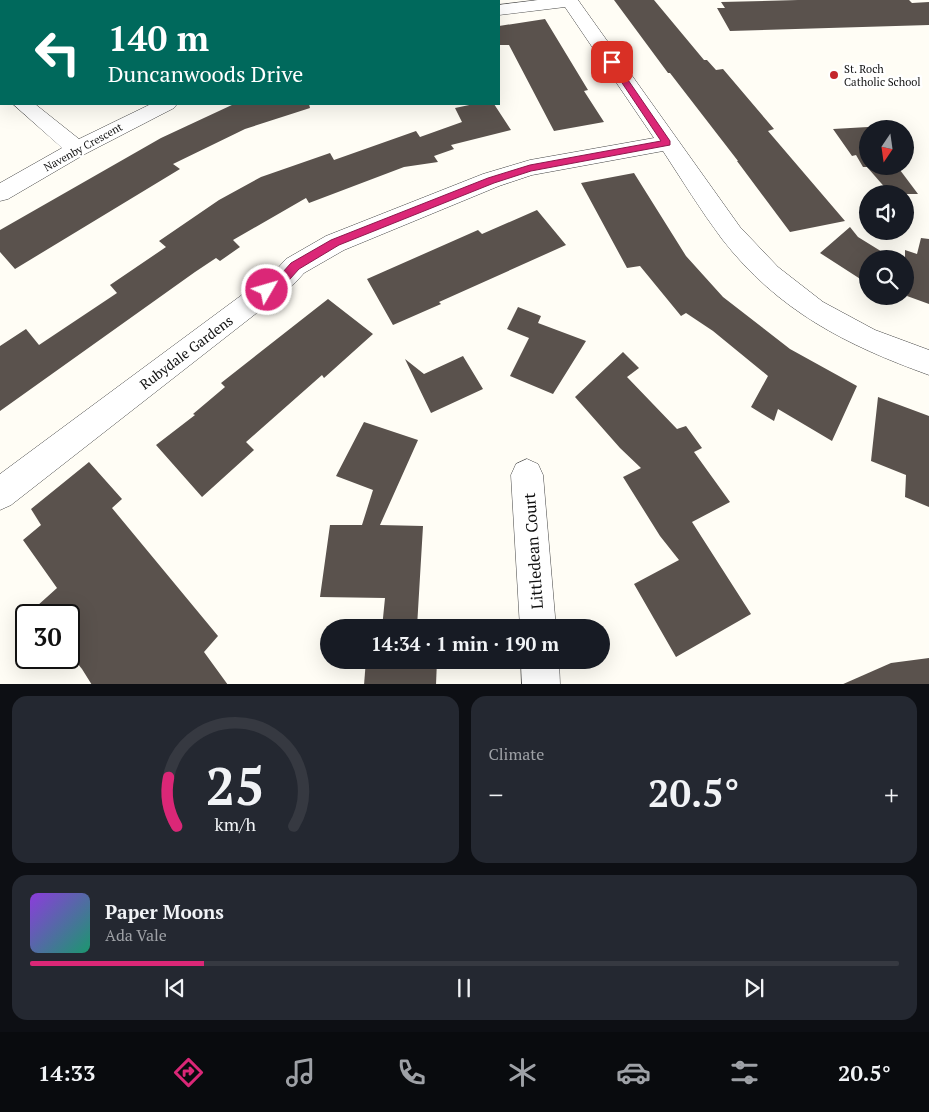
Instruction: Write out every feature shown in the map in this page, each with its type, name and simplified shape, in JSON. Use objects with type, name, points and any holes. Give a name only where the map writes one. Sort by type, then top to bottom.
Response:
[{"type":"street","points":[[500,10],[570,1],[731,233],[768,274],[814,310],[865,338],[929,363]]},
{"type":"street","points":[[24,105],[77,149]]},
{"type":"street","name":"Navenby Crescent","points":[[0,193],[77,149],[164,105]]},
{"type":"street","name":"Rubydale Gardens","points":[[0,494],[286,276],[295,266],[335,243],[491,180],[530,168],[667,143]]},
{"type":"street","name":"Littledean Court","points":[[527,475],[537,619]]},
{"type":"street","points":[[540,669],[541,684]]},
{"type":"building","points":[[614,0],[654,0],[704,60],[707,60],[716,70],[723,69],[774,129],[768,131],[845,221],[790,232]]},
{"type":"building","points":[[909,0],[912,3],[929,2],[929,25],[730,31],[717,8],[725,8],[721,2]]},
{"type":"building","points":[[545,19],[588,90],[584,91],[604,122],[554,131],[509,45],[500,45],[500,26]]},
{"type":"building","points":[[232,105],[309,105],[310,108],[245,129],[173,164],[180,169],[15,269],[0,252],[0,230],[161,138]]},
{"type":"building","points":[[469,105],[495,105],[511,130],[451,145],[454,149],[434,156],[438,162],[404,167],[309,203],[306,198],[233,240],[240,247],[220,261],[216,258],[195,272],[0,411],[0,346],[26,329],[39,345],[117,293],[110,285],[166,247],[159,241],[219,200],[261,177],[330,153],[334,160],[416,131],[420,137],[462,122],[455,108]]},
{"type":"building","points":[[859,128],[859,160],[856,155],[852,156],[833,129]]},
{"type":"building","points":[[634,173],[686,256],[723,297],[790,349],[857,386],[832,441],[778,409],[774,421],[751,407],[768,376],[713,331],[686,313],[681,316],[640,266],[627,268],[581,183]]},
{"type":"building","points":[[874,175],[904,175],[911,185],[883,185]]},
{"type":"building","points":[[537,210],[566,245],[439,302],[441,304],[393,325],[367,279],[478,230],[482,234]]},
{"type":"building","points":[[850,227],[859,240],[863,240],[879,250],[859,250],[859,278],[820,253]]},
{"type":"building","points":[[921,238],[929,239],[929,304],[914,299],[914,253],[917,254]]},
{"type":"building","points":[[328,299],[373,334],[324,378],[322,375],[246,442],[254,450],[202,497],[156,445],[195,415],[193,414],[225,387],[221,383]]},
{"type":"building","points":[[518,307],[541,316],[538,323],[586,341],[553,394],[510,376],[529,338],[507,329]]},
{"type":"building","points":[[623,352],[639,368],[627,377],[677,429],[686,426],[702,448],[694,452],[730,502],[692,522],[751,614],[676,657],[634,584],[679,560],[660,536],[623,477],[641,468],[620,448],[575,397]]},
{"type":"building","points":[[463,356],[483,389],[431,413],[405,359],[424,374]]},
{"type":"building","points":[[878,397],[929,416],[929,507],[905,497],[906,475],[871,461]]},
{"type":"building","points":[[364,422],[418,440],[380,525],[423,526],[417,619],[383,619],[385,598],[320,597],[330,525],[362,525],[373,490],[336,476]]},
{"type":"building","points":[[89,462],[122,499],[112,508],[218,636],[204,652],[227,684],[91,684],[80,667],[80,604],[39,604],[57,588],[23,540],[41,525],[31,509]]},
{"type":"building","points":[[929,658],[929,684],[843,684],[891,663]]},
{"type":"building","points":[[365,669],[437,669],[436,684],[364,684]]},
{"type":"place","name":"St. Roch Catholic School","points":[[834,75]]},
{"type":"route","points":[[267,290],[286,276],[295,266],[335,243],[491,180],[530,168],[667,143],[612,62]]}]
